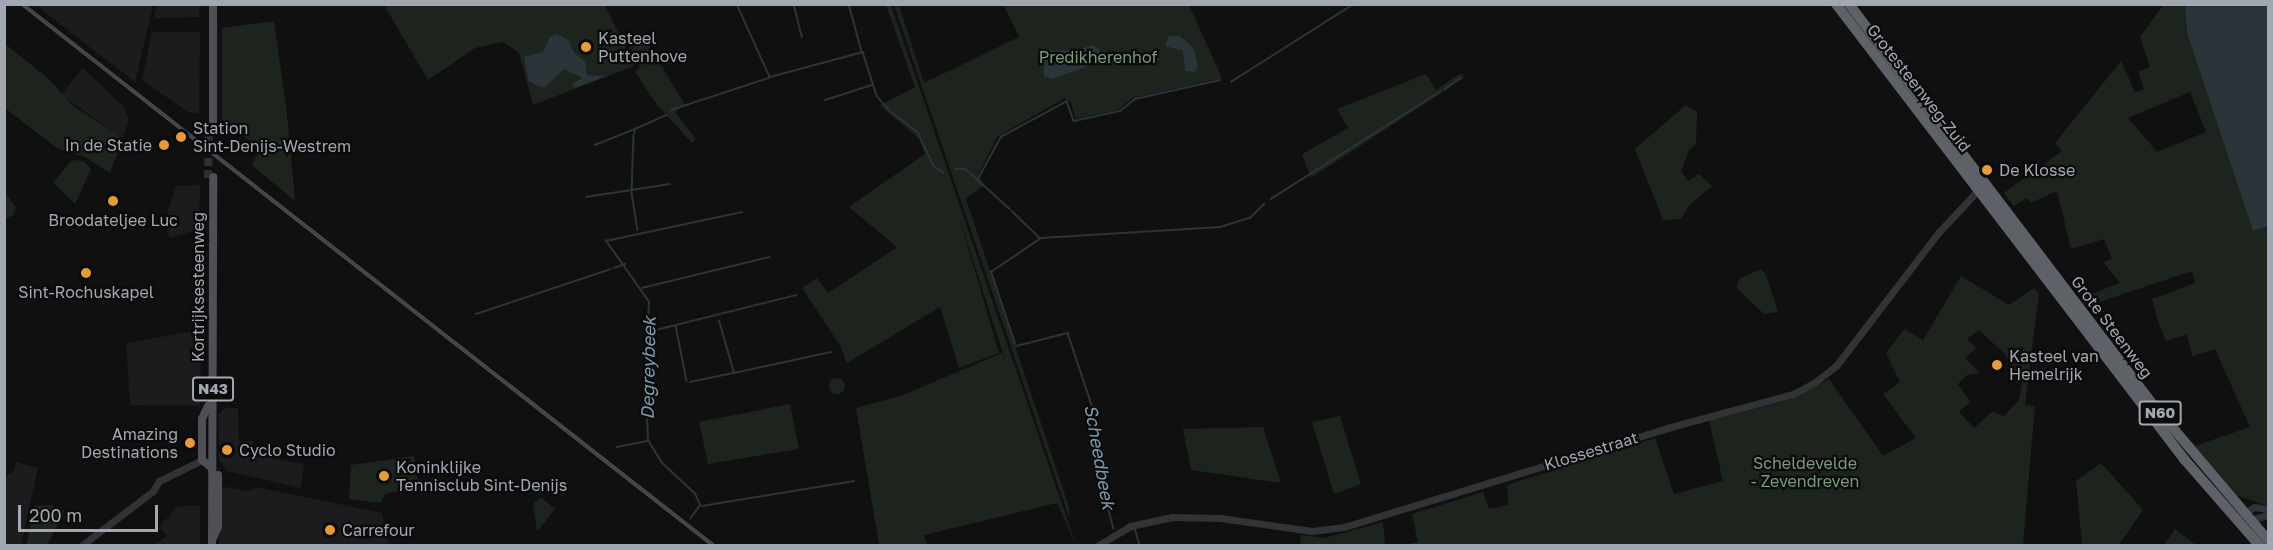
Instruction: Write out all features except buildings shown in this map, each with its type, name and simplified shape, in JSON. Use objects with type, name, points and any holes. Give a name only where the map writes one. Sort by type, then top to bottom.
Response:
[{"type":"highway","name":"Grotesteenweg-Zuid","points":[[1836,4],[1981,187]]},
{"type":"highway","name":"Grotesteenweg-Zuid","points":[[1849,4],[1981,187]]},
{"type":"highway","name":"Grote Steenweg","points":[[1981,187],[2177,449],[2244,519],[2268,540]]},
{"type":"highway","name":"Grote Steenweg","points":[[2244,519],[2260,546]]},
{"type":"main road","points":[[208,4],[211,131],[213,4]]},
{"type":"main road","name":"Kortrijksesteenweg","points":[[210,466],[202,419],[208,406],[210,177],[210,466],[210,544]]},
{"type":"main road","name":"N43","points":[[210,466],[218,526],[210,544]]},
{"type":"street","name":"Klossestraat","points":[[1096,546],[1118,532],[1146,521],[1178,517],[1220,518],[1312,531],[1344,527],[1667,428],[1793,394],[1836,366],[1939,232],[1981,187]]},
{"type":"street","points":[[81,546],[153,491],[159,481],[210,466]]},
{"type":"street","points":[[2244,519],[2254,507],[2268,509]]},
{"type":"street","points":[[2244,519],[2268,515]]},
{"type":"shaded area","points":[[36,5],[153,5],[135,82],[70,32]]},
{"type":"shaded area","points":[[157,5],[200,5],[199,17],[154,18]]},
{"type":"shaded area","points":[[2185,5],[2268,5],[2268,226],[2253,231],[2187,33]]},
{"type":"shaded area","points":[[152,32],[200,32],[199,114],[188,112],[142,80]]},
{"type":"shaded area","points":[[557,34],[568,40],[575,54],[585,61],[587,75],[607,76],[574,88],[572,84],[583,78],[564,69],[544,88],[529,82],[524,57],[543,52],[550,37]]},
{"type":"shaded area","points":[[1169,36],[1179,36],[1193,47],[1198,65],[1195,72],[1185,71],[1183,51],[1165,46]]},
{"type":"shaded area","points":[[1092,45],[1100,50],[1096,63],[1053,79],[1044,76],[1043,56],[1050,50],[1076,51]]},
{"type":"shaded area","points":[[83,68],[124,107],[129,120],[123,138],[61,95]]},
{"type":"shaded area","points":[[200,185],[199,226],[194,231],[169,238],[166,217],[176,186]]},
{"type":"shaded area","points":[[201,330],[200,406],[130,405],[126,343]]},
{"type":"shaded area","points":[[225,408],[238,408],[239,441],[253,441],[254,455],[304,464],[301,488],[227,471],[219,459],[219,414]]},
{"type":"shaded area","points":[[16,462],[38,468],[21,545],[5,545],[5,477],[14,471]]},
{"type":"shaded area","points":[[256,487],[382,513],[389,545],[219,546],[222,488],[249,491]]},
{"type":"shaded area","points":[[178,506],[200,506],[200,545],[154,545],[167,536],[160,526]]},
{"type":"green space","name":"Predikherenhof","points":[[1003,4],[1189,5],[1222,78],[1132,98],[1118,110],[1075,119],[1071,102],[1065,98],[997,137],[978,175],[984,185],[966,199],[1069,507],[1070,520],[894,5],[899,5],[924,83],[1019,37]]},
{"type":"green space","points":[[384,5],[605,5],[634,66],[533,105],[519,53],[503,42],[475,48],[428,80]]},
{"type":"green space","points":[[886,5],[891,5],[1076,545],[1057,503],[924,535],[927,545],[879,545],[856,408],[903,395],[1002,353],[1007,366],[957,210],[999,353],[959,368],[940,307],[847,363],[841,347],[802,288],[817,278],[828,293],[897,247],[849,207],[925,154],[919,139],[880,105],[915,87]]},
{"type":"green space","points":[[2163,5],[2185,5],[2187,33],[2253,231],[2268,226],[2268,506],[2236,495],[2195,446],[2250,427],[2215,349],[2192,356],[2187,334],[2166,341],[2158,321],[2152,299],[2195,283],[2192,271],[2087,306],[2081,298],[2120,283],[2103,262],[2112,259],[2104,239],[2071,249],[2057,191],[2031,203],[2027,198],[2014,206],[2004,193],[2062,151],[2055,143],[2121,61],[2135,92],[2144,89],[2138,72],[2150,67],[2140,37]],"holes":[[[2190,92],[2206,132],[2157,152],[2128,118]]]},
{"type":"green space","points":[[274,21],[287,114],[295,201],[252,165],[260,149],[222,119],[222,28]]},
{"type":"green space","points":[[643,35],[685,105],[675,112],[696,139],[692,143],[654,101],[635,71],[640,68],[628,42]]},
{"type":"green space","points":[[4,43],[50,80],[73,106],[123,138],[110,173],[85,157],[58,149],[5,108]]},
{"type":"green space","points":[[1461,73],[1464,78],[1311,178],[1302,154],[1348,128],[1337,109],[1426,74],[1436,90]]},
{"type":"green space","points":[[1686,105],[1697,112],[1696,144],[1689,150],[1681,171],[1688,181],[1699,174],[1712,186],[1689,205],[1681,219],[1663,220],[1635,149]]},
{"type":"green space","points":[[72,160],[84,161],[91,169],[75,204],[53,182]]},
{"type":"green space","points":[[5,193],[16,207],[13,215],[5,219]]},
{"type":"green space","points":[[1761,269],[1766,275],[1778,312],[1764,314],[1737,288],[1739,279]]},
{"type":"green space","name":"Scheldevelde - Zevendreven","points":[[1961,276],[2009,305],[2034,288],[2039,294],[2025,405],[2035,406],[2023,545],[1402,545],[1418,542],[1412,514],[1483,492],[1489,509],[1508,505],[1507,485],[1655,438],[1674,494],[1723,481],[1709,421],[1792,399],[1829,379],[1883,456],[1916,438],[1883,394],[1900,382],[1886,353],[1904,329],[1923,340]],"holes":[[[1979,330],[2006,355],[2022,383],[2019,400],[2004,416],[1992,412],[1974,428],[1959,412],[1970,402],[1958,384],[1967,375],[1980,373],[1965,358],[1976,348],[1967,339]]]},
{"type":"green space","points":[[834,378],[840,378],[845,386],[843,392],[834,394],[829,389],[829,383]]},
{"type":"green space","points":[[790,404],[799,449],[708,464],[699,422]]},
{"type":"green space","points":[[1340,416],[1361,484],[1334,494],[1312,422]]},
{"type":"green space","points":[[1263,427],[1281,483],[1191,470],[1183,429]]},
{"type":"green space","name":"Koninklijke Tennisclub Sint-Denijs","points":[[414,456],[419,487],[385,494],[381,503],[349,499],[351,465]]},
{"type":"green space","points":[[2101,463],[2143,510],[2119,545],[2082,545],[2076,481]]},
{"type":"green space","points":[[541,497],[555,509],[537,532],[533,504]]},
{"type":"green space","points":[[50,505],[64,511],[47,545],[26,545],[35,506]]},
{"type":"green space","points":[[1383,522],[1385,545],[1300,545],[1301,535],[1324,538]]},
{"type":"green space","points":[[2175,529],[2196,545],[2164,545]]},
{"type":"waterway","name":"Scheedbeek","points":[[737,4],[770,77],[863,52],[877,96],[890,111],[918,132],[934,166],[944,173]]},
{"type":"waterway","points":[[794,4],[802,37]]},
{"type":"waterway","points":[[849,4],[862,52]]},
{"type":"waterway","name":"Scheedbeek","points":[[1231,82],[1354,4]]},
{"type":"waterway","name":"Degreybeek","points":[[671,110],[769,78]]},
{"type":"waterway","points":[[1445,89],[1461,78]]},
{"type":"waterway","points":[[978,179],[1001,137],[1067,101],[1074,121],[1120,111],[1135,99],[1220,80]]},
{"type":"waterway","points":[[825,100],[872,85]]},
{"type":"waterway","points":[[1271,199],[1441,91]]},
{"type":"waterway","name":"Degreybeek","points":[[634,133],[635,129],[667,115]]},
{"type":"waterway","points":[[595,145],[635,129]]},
{"type":"waterway","name":"Degreybeek","points":[[634,135],[632,193],[638,230]]},
{"type":"waterway","name":"Scheedbeek","points":[[955,169],[966,169],[1010,209]]},
{"type":"waterway","points":[[586,197],[670,184]]},
{"type":"waterway","points":[[1041,238],[1220,227],[1250,218],[1264,204]]},
{"type":"waterway","name":"Scheedbeek","points":[[1012,211],[1040,238]]},
{"type":"waterway","name":"Degreybeek","points":[[690,519],[700,505],[695,494],[662,463],[648,441],[645,372],[649,302],[606,241],[742,212]]},
{"type":"waterway","name":"Scheedbeek","points":[[1015,344],[991,272],[1040,239]]},
{"type":"waterway","points":[[642,288],[769,257]]},
{"type":"waterway","name":"Degreybeek","points":[[614,268],[625,264]]},
{"type":"waterway","points":[[476,314],[611,269]]},
{"type":"waterway","points":[[648,332],[796,295]]},
{"type":"waterway","points":[[690,382],[734,373],[719,321]]},
{"type":"waterway","points":[[676,326],[687,381]]},
{"type":"waterway","name":"Scheedbeek","points":[[1016,346],[1068,333],[1094,411],[1103,489],[1114,529]]},
{"type":"waterway","points":[[734,373],[831,352]]},
{"type":"waterway","points":[[617,447],[648,441]]},
{"type":"waterway","points":[[702,506],[854,481]]},
{"type":"waterway","name":"Scheedbeek","points":[[1128,531],[1135,528],[1140,546]]},
{"type":"tunnel","points":[[208,178],[209,131]]},
{"type":"railway","points":[[22,4],[714,546]]},
{"type":"place","name":"Kasteel Puttenhove","points":[[586,47]]},
{"type":"place","name":"Station Sint-Denijs-Westrem","points":[[181,137]]},
{"type":"place","name":"In de Statie","points":[[164,145]]},
{"type":"place","name":"De Klosse","points":[[1987,170]]},
{"type":"place","name":"Broodateljee Luc","points":[[113,201]]},
{"type":"place","name":"Sint-Rochuskapel","points":[[86,273]]},
{"type":"place","name":"Kasteel van Hemelrijk","points":[[1997,365]]},
{"type":"place","name":"Amazing Destinations","points":[[190,443]]},
{"type":"place","name":"Cyclo Studio","points":[[227,450]]},
{"type":"place","name":"Koninklijke Tennisclub Sint-Denijs","points":[[384,476]]},
{"type":"place","name":"Carrefour","points":[[330,530]]}]
